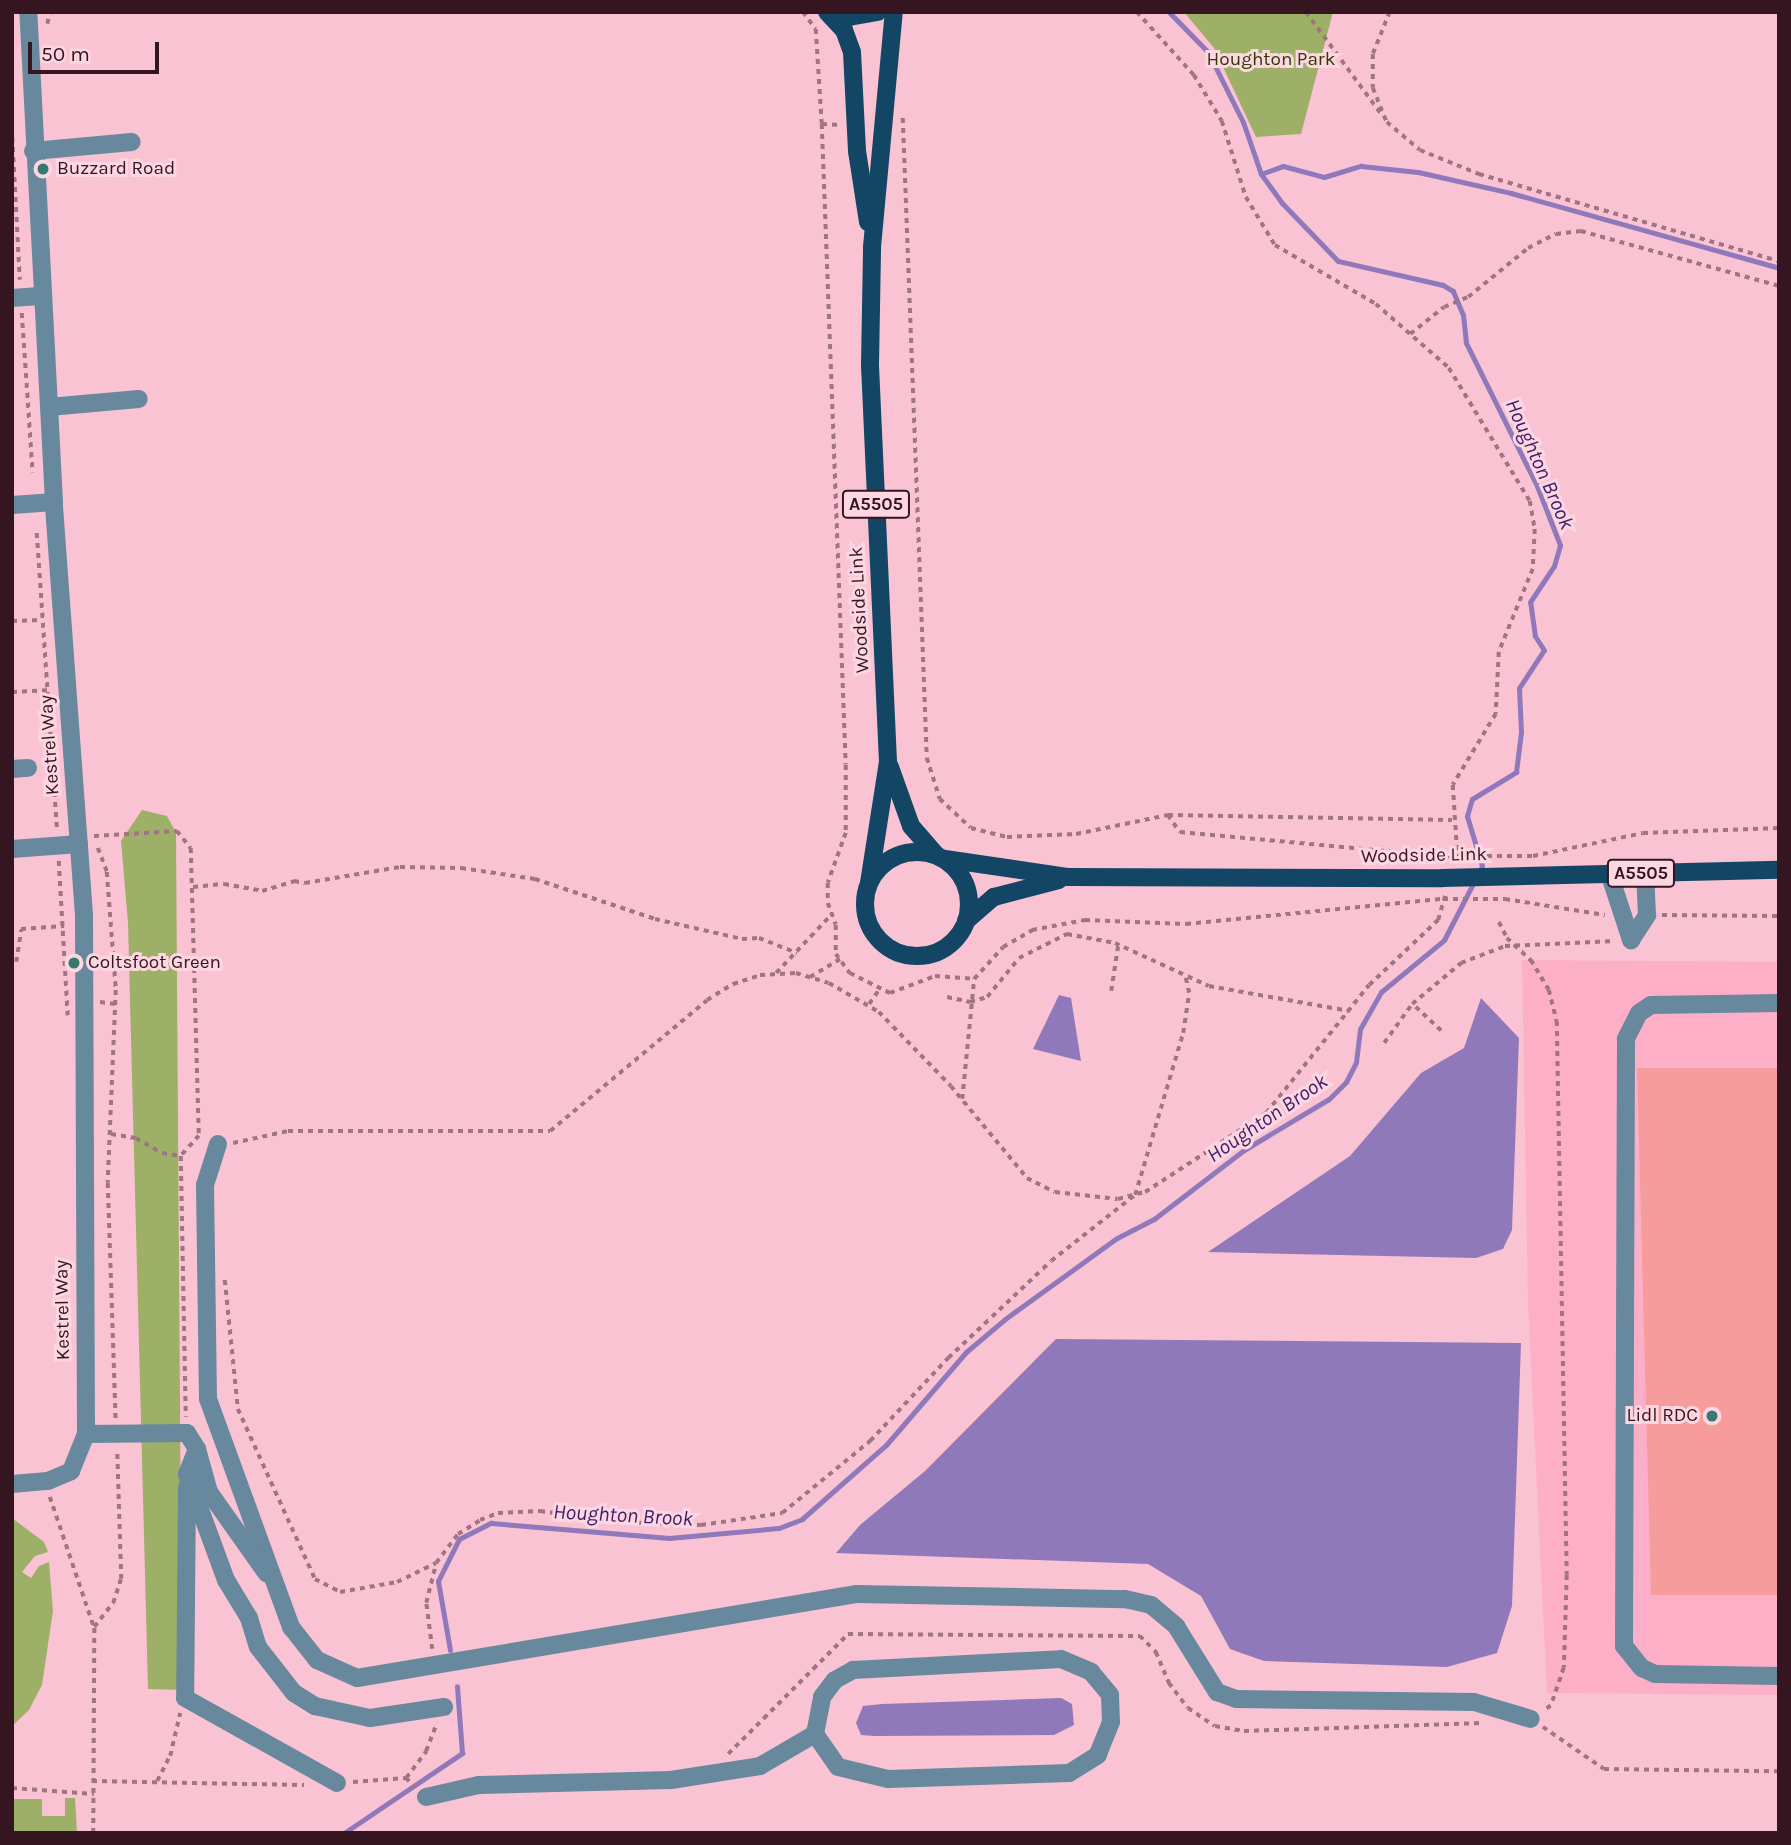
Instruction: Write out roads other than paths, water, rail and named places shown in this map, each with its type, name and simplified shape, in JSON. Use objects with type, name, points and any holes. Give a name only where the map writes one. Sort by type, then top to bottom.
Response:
[{"type":"main road","name":"Woodside Link","points":[[829,12],[849,17],[878,12]]},
{"type":"main road","name":"Woodside Link","points":[[829,12],[844,30],[852,52],[857,150],[872,247]]},
{"type":"main road","name":"Woodside Link","points":[[869,883],[888,762],[870,365],[872,247],[894,12]]},
{"type":"main road","name":"Woodside Link","points":[[888,762],[911,826],[941,857],[1069,877],[1448,879],[1779,870]]},
{"type":"main road","name":"A5505","points":[[897,855],[941,857],[956,868],[969,893],[967,921],[959,936],[941,951],[910,956],[895,951],[882,942],[869,922],[865,899],[869,883],[897,855]]},
{"type":"main road","name":"Woodside Link","points":[[967,921],[984,904],[1004,893],[1069,877]]},
{"type":"street","name":"Kestrel Way","points":[[12,1485],[43,1482],[71,1471],[86,1434],[86,840],[54,502],[33,151],[28,12]]},
{"type":"street","points":[[12,114],[31,113]]},
{"type":"street","points":[[33,151],[132,142]]},
{"type":"street","points":[[17,298],[43,296]]},
{"type":"street","points":[[49,407],[139,399]]},
{"type":"street","points":[[12,505],[54,502]]},
{"type":"street","points":[[12,849],[58,846],[86,840]]},
{"type":"street","points":[[1609,873],[1631,940],[1647,915],[1646,873]]},
{"type":"street","points":[[1779,1003],[1651,1005],[1639,1013],[1626,1039],[1624,1646],[1642,1668],[1655,1674],[1779,1676]]},
{"type":"street","points":[[218,1144],[205,1185],[208,1399],[291,1627],[317,1660],[357,1678],[857,1594],[1125,1599],[1152,1605],[1176,1626],[1217,1692],[1236,1699],[1474,1702],[1531,1719]]},
{"type":"street","points":[[86,1434],[187,1433],[197,1449],[209,1493],[251,1553],[274,1576]]},
{"type":"street","points":[[197,1449],[187,1474],[185,1698],[337,1783]]},
{"type":"street","points":[[187,1474],[226,1580],[248,1618],[258,1647],[294,1693],[315,1706],[370,1718],[440,1708]]},
{"type":"street","points":[[426,1797],[479,1785],[671,1780],[760,1766],[815,1734],[822,1697],[835,1680],[853,1670],[1060,1659],[1091,1672],[1110,1695],[1111,1722],[1098,1755],[1069,1773],[888,1779],[838,1767],[815,1734]]},
{"type":"waterway","name":"Houghton Brook","points":[[450,1650],[438,1581],[459,1539],[491,1523],[669,1538],[779,1528],[802,1519],[886,1445],[966,1352],[1005,1319],[1117,1238],[1154,1219],[1244,1150],[1329,1099],[1346,1082],[1356,1062],[1360,1029],[1381,992],[1444,940],[1482,866],[1467,816],[1472,799],[1516,772],[1521,732],[1519,688],[1544,650],[1535,636],[1530,602],[1554,566],[1560,545],[1537,486],[1466,343],[1463,315],[1453,291],[1443,285],[1338,261],[1282,203],[1261,174],[1243,122],[1208,52],[1169,12]]},
{"type":"waterway","points":[[1261,174],[1283,166],[1324,177],[1361,166],[1418,172],[1511,193],[1779,268]]},
{"type":"waterway","name":"Houghton Brook","points":[[344,1833],[462,1753],[457,1686]]},
{"type":"place","name":"Buzzard Road","points":[[43,169]]},
{"type":"place","name":"Coltsfoot Green","points":[[74,963]]},
{"type":"place","name":"Lidl RDC","points":[[1712,1416]]},
{"type":"park label","name":"Houghton Park","points":[[1271,60]]}]
